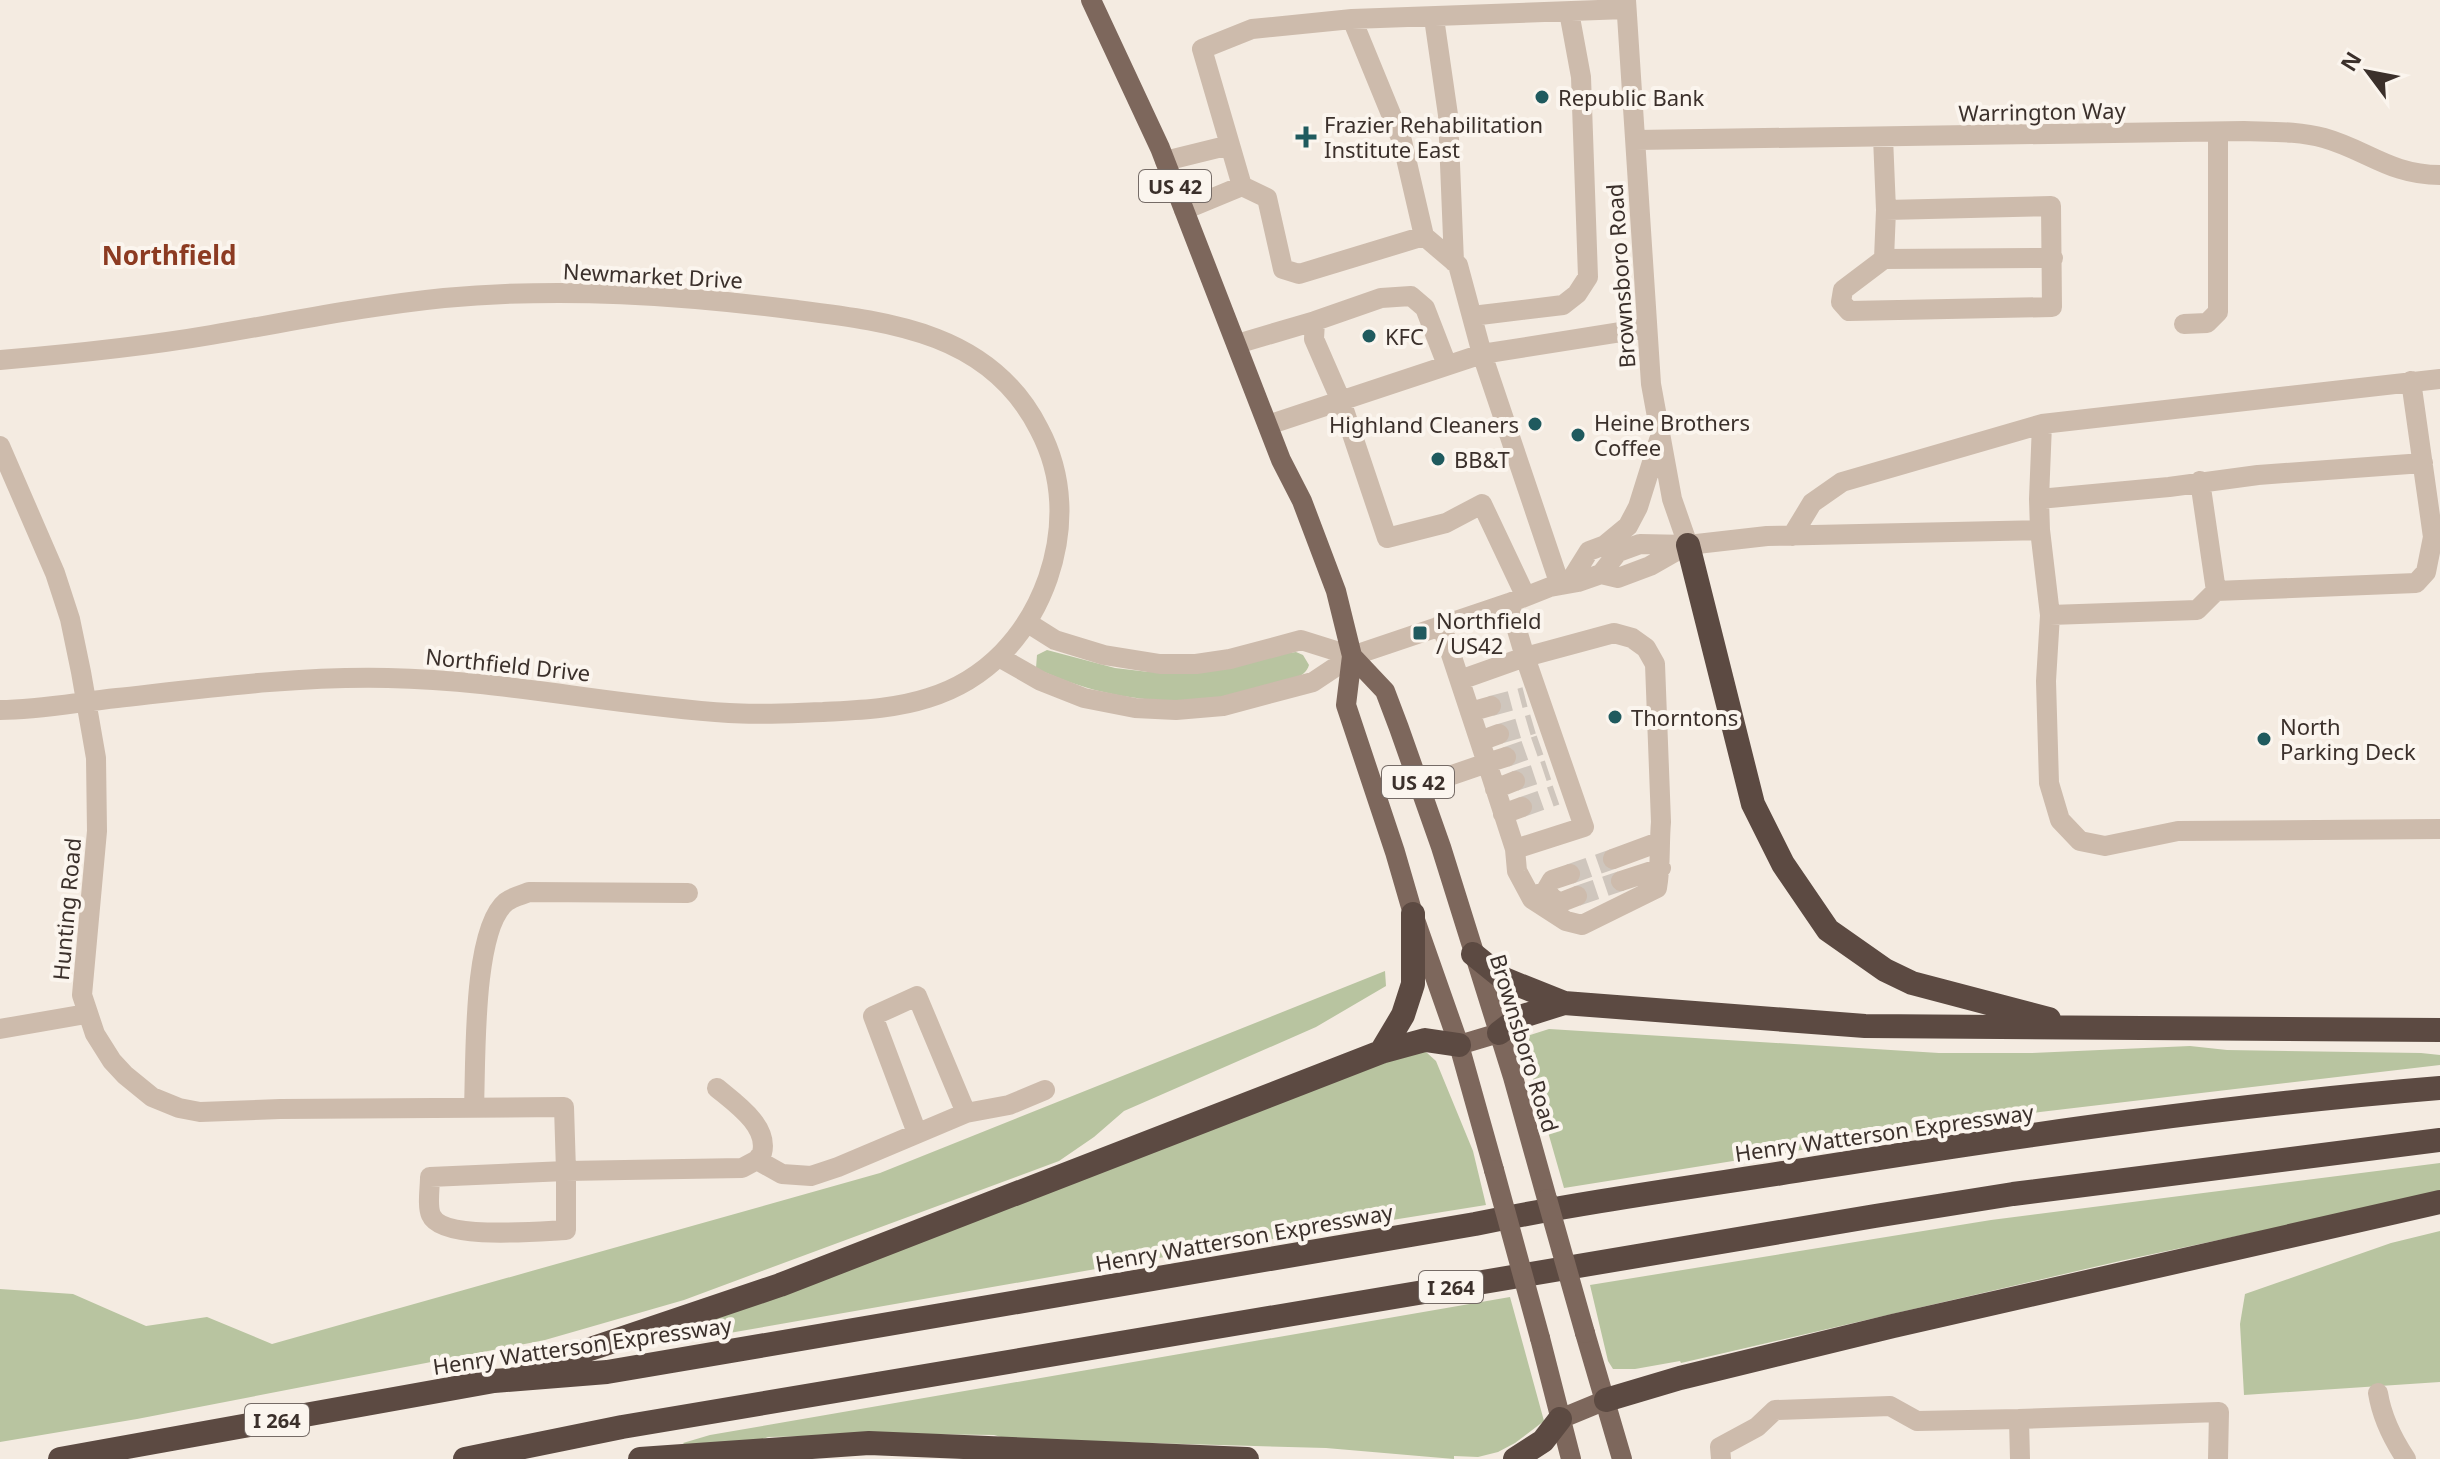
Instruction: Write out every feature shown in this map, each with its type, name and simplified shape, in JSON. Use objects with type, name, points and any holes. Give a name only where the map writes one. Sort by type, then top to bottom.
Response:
[{"type":"highway","points":[[1688,545],[1753,804],[1783,864],[1828,930],[1885,970],[1912,983],[2086,1029]]},
{"type":"highway","points":[[1381,1052],[1403,1015],[1413,984],[1413,914]]},
{"type":"highway","points":[[1473,954],[1504,979],[1564,1003],[1865,1026],[2440,1030]]},
{"type":"highway","points":[[1499,1033],[1520,1017],[1564,1003]]},
{"type":"highway","points":[[494,1381],[780,1285],[1381,1052],[1425,1040],[1459,1045]]},
{"type":"highway","name":"Henry Watterson Expressway","points":[[60,1459],[494,1381],[607,1372],[1459,1227],[1579,1203],[1927,1150],[2195,1114],[2440,1088]]},
{"type":"highway","name":"I 264","points":[[465,1459],[622,1427],[1875,1216],[2013,1194],[2440,1140]]},
{"type":"highway","points":[[1606,1400],[1680,1378],[1908,1322],[2440,1202]]},
{"type":"highway","points":[[1515,1459],[1543,1441],[1560,1419]]},
{"type":"highway","points":[[640,1459],[869,1443],[1247,1459]]},
{"type":"main road","name":"US 42","points":[[1091,0],[1165,161],[1281,460],[1302,501],[1336,591],[1352,656],[1346,705],[1459,1045],[1571,1459]]},
{"type":"main road","name":"Brownsboro Road","points":[[1352,656],[1385,691],[1420,786],[1499,1033],[1622,1459]]},
{"type":"main road","points":[[1459,1045],[1499,1033]]},
{"type":"main road","points":[[1560,1419],[1606,1400]]},
{"type":"street","points":[[1424,236],[1299,274],[1283,269],[1267,198],[1242,186],[1202,49],[1252,29],[1352,19],[1569,12],[1626,4]]},
{"type":"street","name":"Brownsboro Road","points":[[1626,4],[1651,384],[1672,499],[1688,545]]},
{"type":"street","points":[[1472,316],[1563,305],[1577,294],[1588,277],[1581,77],[1569,12]]},
{"type":"street","points":[[1434,18],[1448,115],[1454,262]]},
{"type":"street","points":[[1352,19],[1402,141],[1424,236],[1458,265],[1482,354],[1564,584]]},
{"type":"street","points":[[2184,324],[2207,323],[2218,312],[2218,133]]},
{"type":"street","name":"Warrington Way","points":[[1636,140],[2302,133],[2327,139],[2400,171],[2440,175]]},
{"type":"street","points":[[1883,137],[1886,210],[1884,259]]},
{"type":"street","points":[[1165,161],[1230,145]]},
{"type":"street","points":[[1184,210],[1242,186]]},
{"type":"street","points":[[1886,210],[2051,206],[2053,258],[2052,307],[1849,311],[1841,302],[1843,290],[1884,259],[2053,258]]},
{"type":"street","name":"Newmarket Drive","points":[[0,360],[125,348],[367,307],[527,293],[701,297],[843,316],[913,329],[954,344],[988,366],[1025,405],[1047,446],[1059,492],[1060,530],[1052,566],[1028,623],[1014,641]]},
{"type":"street","points":[[1237,344],[1381,298],[1411,296],[1425,308],[1447,365]]},
{"type":"street","points":[[1315,321],[1314,339],[1341,401],[1387,538],[1446,523],[1482,504],[1517,599],[1531,695],[1564,792],[1584,827],[1515,849]]},
{"type":"street","points":[[1268,425],[1482,354],[1646,328]]},
{"type":"street","points":[[1792,536],[1812,503],[1842,482],[2042,424],[2440,379]]},
{"type":"street","points":[[2050,615],[2197,610],[2216,591],[2416,583],[2426,572],[2433,537],[2411,381]]},
{"type":"street","points":[[2042,424],[2039,499],[2050,615],[2046,681],[2049,783],[2060,820],[2080,841],[2105,846],[2178,831],[2440,829]]},
{"type":"street","points":[[1564,584],[1589,551],[1605,545],[1628,526],[1638,507],[1660,440]]},
{"type":"street","name":"Hunting Road","points":[[0,446],[55,573],[70,619],[96,758],[95,874],[84,953],[82,995],[95,1034],[125,1075],[152,1097],[179,1108],[219,1112],[564,1107],[566,1171]]},
{"type":"street","points":[[2039,499],[2169,487],[2200,481],[2423,463]]},
{"type":"street","points":[[2200,481],[2216,591]]},
{"type":"street","points":[[999,657],[1041,681],[1084,698],[1135,708],[1176,710],[1223,706],[1313,682],[1352,656],[1517,599],[1601,574],[1618,578],[1650,566],[1688,545],[1740,538],[2040,530]]},
{"type":"street","points":[[1028,623],[1055,640],[1104,655],[1160,664],[1196,664],[1230,659],[1301,640],[1352,656]]},
{"type":"street","points":[[1441,624],[1470,712],[1490,738],[1496,760],[1495,789],[1513,810],[1517,871],[1566,921],[1582,925],[1657,888],[1661,868],[1661,822],[1655,664],[1646,648],[1632,638],[1614,633],[1525,657],[1460,680]]},
{"type":"street","name":"Northfield Drive","points":[[0,710],[322,679],[388,678],[524,688],[731,714],[874,709],[928,699],[951,689],[999,657],[1014,641]]},
{"type":"street","points":[[1470,712],[1491,706]]},
{"type":"street","points":[[1420,786],[1496,760]]},
{"type":"street","points":[[1495,789],[1515,781]]},
{"type":"street","points":[[1613,859],[1659,842]]},
{"type":"street","points":[[1621,881],[1661,868]]},
{"type":"street","points":[[1537,894],[1552,880],[1570,874]]},
{"type":"street","points":[[474,1107],[481,964],[491,924],[506,902],[529,892],[688,893]]},
{"type":"street","points":[[1537,894],[1559,903],[1577,896]]},
{"type":"street","points":[[917,1133],[873,1016],[917,996],[966,1113]]},
{"type":"street","points":[[0,1029],[86,1014]]},
{"type":"street","points":[[566,1171],[566,1230],[462,1232],[440,1226],[431,1215],[430,1177],[566,1171],[742,1168],[757,1160],[764,1144],[747,1115],[717,1088]]},
{"type":"street","points":[[757,1160],[782,1174],[811,1176],[966,1113],[1009,1105],[1045,1090]]},
{"type":"street","points":[[2378,1393],[2381,1413],[2406,1459]]},
{"type":"street","points":[[1721,1459],[1720,1447],[1757,1427],[1775,1410],[1890,1406],[1917,1421],[2219,1412],[2218,1459]]},
{"type":"street","points":[[2019,1419],[2020,1459]]},
{"type":"green space","points":[[1047,650],[1115,668],[1149,672],[1296,652],[1303,655],[1309,665],[1304,673],[1294,679],[1243,693],[1183,701],[1153,700],[1093,690],[1036,668],[1037,655]]},
{"type":"green space","points":[[1385,971],[1386,986],[1316,1027],[1124,1111],[1059,1161],[684,1300],[545,1340],[137,1419],[0,1442],[0,1289],[73,1294],[146,1326],[207,1317],[272,1344],[880,1173]]},
{"type":"green space","points":[[1549,1029],[1939,1053],[2032,1053],[2190,1046],[2227,1050],[2421,1053],[2440,1055],[2440,1065],[2040,1112],[1564,1188],[1524,1048],[1527,1036]]},
{"type":"green space","points":[[1409,1052],[1426,1052],[1436,1061],[1473,1151],[1486,1205],[1199,1251],[666,1344],[664,1336]]},
{"type":"green space","points":[[2440,1163],[2440,1193],[2120,1261],[1681,1363],[1613,1369],[1608,1361],[1590,1285],[1991,1220]]},
{"type":"green space","points":[[2440,1231],[2440,1382],[2244,1395],[2240,1324],[2245,1294],[2391,1243]]},
{"type":"green space","points":[[1510,1297],[1544,1421],[1515,1443],[1498,1452],[1478,1457],[1454,1456],[1454,1459],[1326,1448],[1008,1439],[994,1435],[768,1437],[758,1441],[689,1449],[683,1443],[710,1435]]},
{"type":"tunnel","points":[[1491,706],[1525,697]]},
{"type":"tunnel","points":[[1499,734],[1533,724]]},
{"type":"tunnel","points":[[1506,757],[1540,745]]},
{"type":"tunnel","points":[[1515,781],[1548,770]]},
{"type":"tunnel","points":[[1522,807],[1556,795]]},
{"type":"tunnel","points":[[1570,874],[1613,859]]},
{"type":"tunnel","points":[[1577,896],[1621,881]]},
{"type":"place","name":"Republic Bank","points":[[1542,97]]},
{"type":"place","name":"Frazier Rehabilitation Institute East","points":[[1306,137]]},
{"type":"place","name":"KFC","points":[[1369,336]]},
{"type":"place","name":"Highland Cleaners","points":[[1535,424]]},
{"type":"place","name":"Heine Brothers Coffee","points":[[1578,435]]},
{"type":"place","name":"BB&T","points":[[1438,459]]},
{"type":"place","name":"Northfield / US42","points":[[1420,633]]},
{"type":"place","name":"Thorntons","points":[[1615,717]]},
{"type":"place","name":"North Parking Deck","points":[[2264,739]]},
{"type":"district","name":"Northfield","points":[[169,255]]}]
